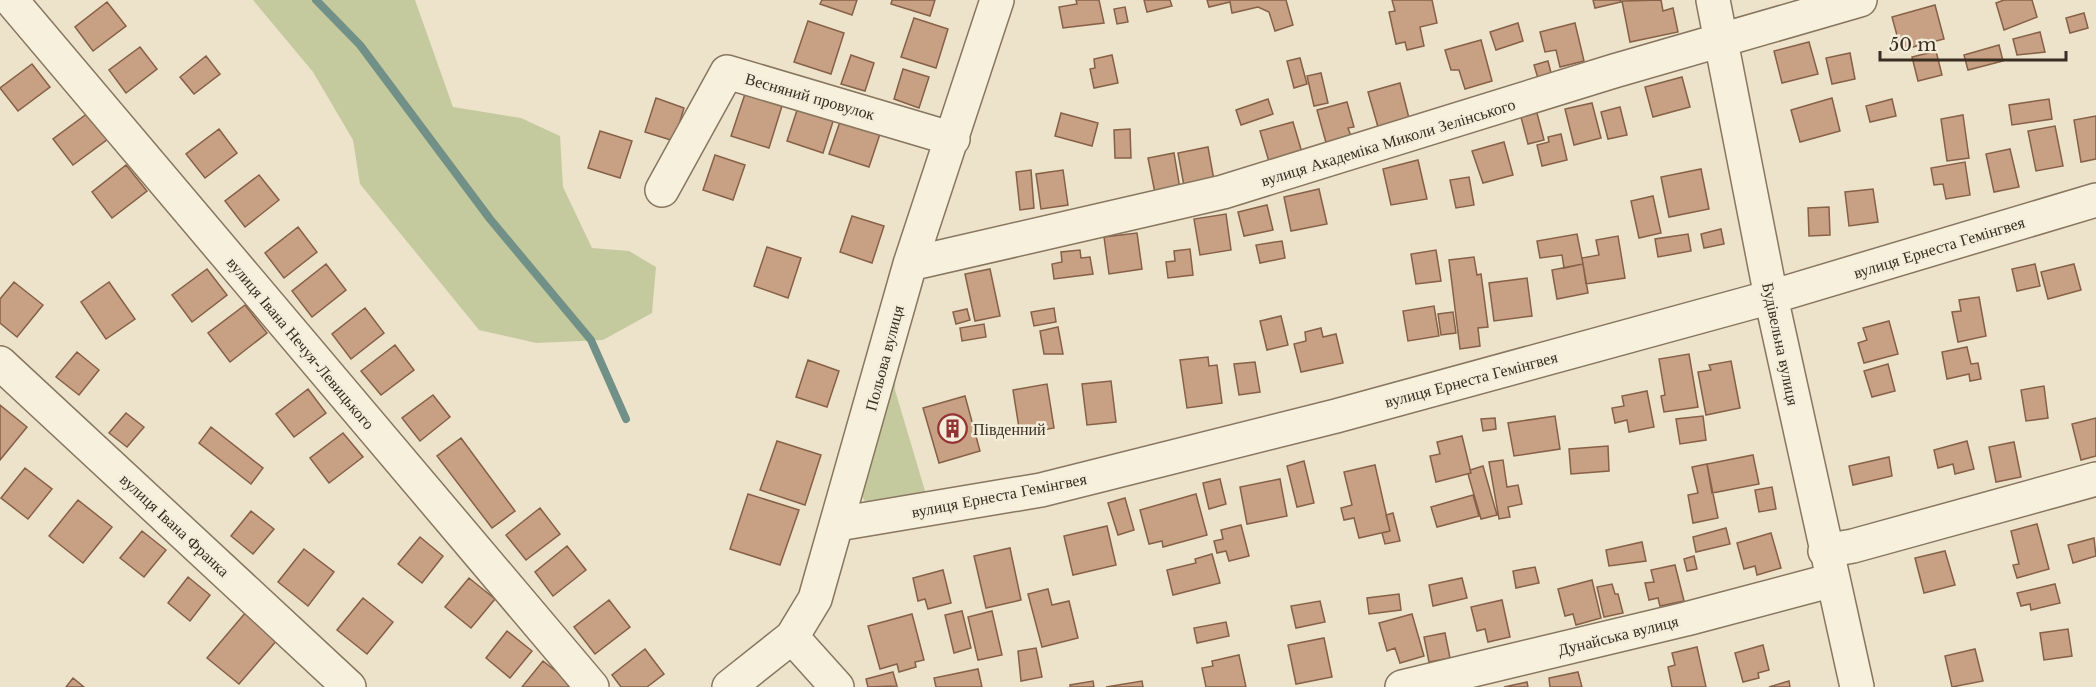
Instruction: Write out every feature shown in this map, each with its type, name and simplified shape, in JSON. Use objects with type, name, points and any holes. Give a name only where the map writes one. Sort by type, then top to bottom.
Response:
[{"type":"street","name":"вулиця Івана Нечуя-Левицького","points":[[11,0],[592,687]]},
{"type":"street","name":"Польова вулиця","points":[[729,687],[792,637],[815,598],[838,524],[910,264],[997,0]]},
{"type":"street","name":"Будівельна вулиця","points":[[1713,0],[1771,297],[1857,687]]},
{"type":"street","name":"вулиця Академіка Миколи Зелінського","points":[[910,264],[1223,192],[1721,39],[1860,0]]},
{"type":"street","name":"Весняний провулок","points":[[662,190],[727,72],[953,139]]},
{"type":"street","name":"вулиця Ернеста Гемінгвея","points":[[838,524],[1041,490],[1336,416],[1771,297],[2096,200]]},
{"type":"street","name":"вулиця Івана Франка","points":[[0,363],[349,687]]},
{"type":"street","name":"Дунайська вулиця","points":[[1402,687],[1686,619],[1829,566],[1853,546],[2096,479]]},
{"type":"street","points":[[792,637],[837,687]]},
{"type":"green space","points":[[253,0],[415,0],[453,107],[521,118],[560,136],[563,187],[592,248],[629,251],[656,267],[652,313],[603,340],[536,343],[479,330],[360,184],[353,140],[313,72]]},
{"type":"green space","points":[[896,362],[895,390],[928,501],[867,505],[861,494]]},
{"type":"building","points":[[822,0],[857,0],[852,15],[820,4]]},
{"type":"building","points":[[892,0],[935,0],[930,16],[891,4]]},
{"type":"building","points":[[1076,0],[1099,0],[1104,23],[1063,28],[1059,7],[1077,4]]},
{"type":"building","points":[[1144,0],[1170,0],[1172,6],[1147,12]]},
{"type":"building","points":[[1207,0],[1286,0],[1293,25],[1275,31],[1269,12],[1258,7],[1232,13],[1230,2],[1209,7]]},
{"type":"building","points":[[1392,0],[1432,0],[1437,23],[1420,27],[1424,46],[1407,50],[1405,42],[1396,44],[1389,12],[1395,11]]},
{"type":"building","points":[[1593,0],[1620,0],[1621,2],[1595,8]]},
{"type":"building","points":[[1661,0],[1663,11],[1673,8],[1678,32],[1630,42],[1622,1]]},
{"type":"building","points":[[2004,0],[2032,0],[2037,17],[2004,30],[1996,3]]},
{"type":"building","points":[[107,2],[126,26],[93,51],[75,27]]},
{"type":"building","points":[[1935,5],[1944,39],[1901,50],[1892,17]]},
{"type":"building","points":[[1125,7],[1128,22],[1117,24],[1114,9]]},
{"type":"building","points":[[2084,13],[2088,28],[2070,33],[2066,18]]},
{"type":"building","points":[[914,18],[948,29],[936,68],[901,57]]},
{"type":"building","points":[[808,21],[844,33],[831,74],[794,62]]},
{"type":"building","points":[[1518,23],[1523,41],[1496,50],[1490,32]]},
{"type":"building","points":[[1575,23],[1584,61],[1560,67],[1556,50],[1545,52],[1540,32]]},
{"type":"building","points":[[2040,32],[2045,52],[2017,55],[2013,39]]},
{"type":"building","points":[[1481,40],[1492,81],[1465,89],[1459,70],[1451,70],[1445,50]]},
{"type":"building","points":[[1809,42],[1818,74],[1782,83],[1774,51]]},
{"type":"building","points":[[1999,45],[2003,61],[1968,70],[1964,55]]},
{"type":"building","points":[[140,47],[157,69],[126,93],[109,70]]},
{"type":"building","points":[[1936,51],[1942,75],[1918,81],[1912,57]]},
{"type":"building","points":[[1850,53],[1855,79],[1832,84],[1826,58]]},
{"type":"building","points":[[851,55],[874,63],[865,91],[841,84]]},
{"type":"building","points":[[1112,55],[1118,83],[1094,88],[1090,69],[1095,68],[1094,59]]},
{"type":"building","points":[[206,56],[220,74],[194,94],[180,77]]},
{"type":"building","points":[[1300,58],[1307,84],[1294,88],[1287,61]]},
{"type":"building","points":[[1548,61],[1553,81],[1540,85],[1534,65]]},
{"type":"building","points":[[32,64],[50,87],[18,111],[0,88]]},
{"type":"building","points":[[903,69],[929,77],[919,108],[894,99]]},
{"type":"building","points":[[1321,73],[1328,103],[1314,106],[1307,76]]},
{"type":"building","points":[[1682,77],[1690,107],[1653,117],[1645,87]]},
{"type":"building","points":[[1400,83],[1409,118],[1378,127],[1368,92]]},
{"type":"building","points":[[745,94],[782,106],[769,148],[731,136]]},
{"type":"building","points":[[656,98],[684,108],[674,141],[645,132]]},
{"type":"building","points":[[1832,98],[1840,131],[1800,142],[1791,110]]},
{"type":"building","points":[[1268,99],[1273,114],[1241,125],[1236,110]]},
{"type":"building","points":[[1892,99],[1896,116],[1870,122],[1866,106]]},
{"type":"building","points":[[2049,99],[2052,119],[2012,125],[2009,105]]},
{"type":"building","points":[[800,101],[836,112],[823,153],[787,141]]},
{"type":"building","points":[[1347,102],[1354,127],[1348,128],[1352,139],[1327,146],[1317,110]]},
{"type":"building","points":[[1592,103],[1601,138],[1574,145],[1565,109]]},
{"type":"building","points":[[1620,107],[1627,135],[1608,139],[1601,112]]},
{"type":"building","points":[[844,110],[884,122],[869,167],[829,154]]},
{"type":"building","points":[[88,113],[108,139],[73,165],[53,139]]},
{"type":"building","points":[[1061,113],[1098,123],[1092,146],[1055,136]]},
{"type":"building","points":[[1537,113],[1544,140],[1528,144],[1521,117]]},
{"type":"building","points":[[1963,115],[1969,158],[1947,161],[1941,119]]},
{"type":"building","points":[[2096,116],[2096,159],[2081,162],[2074,120]]},
{"type":"building","points":[[1293,122],[1303,156],[1270,165],[1260,131]]},
{"type":"building","points":[[2055,126],[2063,166],[2036,171],[2028,131]]},
{"type":"building","points":[[219,129],[237,153],[205,178],[186,154]]},
{"type":"building","points":[[1130,129],[1131,158],[1115,158],[1114,130]]},
{"type":"building","points":[[600,131],[632,141],[620,178],[588,168]]},
{"type":"building","points":[[1561,134],[1567,160],[1542,166],[1537,145],[1549,142],[1548,137]]},
{"type":"building","points":[[1504,142],[1513,175],[1483,183],[1472,151]]},
{"type":"building","points":[[1208,147],[1214,180],[1184,186],[1178,153]]},
{"type":"building","points":[[2010,149],[2019,187],[1994,192],[1986,154]]},
{"type":"building","points":[[1174,153],[1180,189],[1155,193],[1148,158]]},
{"type":"building","points":[[715,155],[745,165],[733,200],[703,190]]},
{"type":"building","points":[[1418,160],[1427,199],[1391,205],[1383,169]]},
{"type":"building","points":[[1965,162],[1970,195],[1946,199],[1943,184],[1934,185],[1931,168]]},
{"type":"building","points":[[126,165],[147,191],[112,218],[92,192]]},
{"type":"building","points":[[1701,169],[1709,209],[1669,217],[1661,177]]},
{"type":"building","points":[[1031,170],[1034,208],[1020,210],[1016,172]]},
{"type":"building","points":[[1063,170],[1068,205],[1041,209],[1036,174]]},
{"type":"building","points":[[259,175],[279,200],[245,227],[225,201]]},
{"type":"building","points":[[1469,177],[1474,205],[1456,208],[1450,180]]},
{"type":"building","points":[[1319,189],[1327,224],[1291,231],[1284,197]]},
{"type":"building","points":[[1873,189],[1878,222],[1849,226],[1845,192]]},
{"type":"building","points":[[1653,196],[1661,233],[1639,238],[1631,201]]},
{"type":"building","points":[[1267,205],[1273,230],[1244,236],[1238,212]]},
{"type":"building","points":[[1829,207],[1830,235],[1809,236],[1808,208]]},
{"type":"building","points":[[1226,214],[1231,250],[1200,255],[1194,219]]},
{"type":"building","points":[[852,216],[884,226],[872,263],[840,252]]},
{"type":"building","points":[[298,227],[317,252],[284,278],[265,253]]},
{"type":"building","points":[[1721,229],[1724,244],[1704,248],[1701,234]]},
{"type":"building","points":[[1137,233],[1142,269],[1109,274],[1104,237]]},
{"type":"building","points":[[1577,234],[1583,264],[1564,268],[1562,255],[1540,258],[1537,241]]},
{"type":"building","points":[[1688,234],[1691,251],[1658,257],[1655,239]]},
{"type":"building","points":[[1618,236],[1625,278],[1586,284],[1582,258],[1599,255],[1596,240]]},
{"type":"building","points":[[1282,241],[1285,258],[1260,263],[1256,245]]},
{"type":"building","points":[[767,247],[801,258],[788,298],[754,286]]},
{"type":"building","points":[[1190,249],[1193,275],[1168,278],[1166,262],[1175,261],[1174,251]]},
{"type":"building","points":[[1080,250],[1081,258],[1090,257],[1093,274],[1054,279],[1052,264],[1062,262],[1061,252]]},
{"type":"building","points":[[1436,250],[1441,281],[1416,284],[1411,254]]},
{"type":"building","points":[[1474,257],[1477,275],[1481,274],[1488,327],[1478,328],[1480,346],[1460,349],[1449,260]]},
{"type":"building","points":[[326,264],[346,290],[312,317],[292,291]]},
{"type":"building","points":[[1583,264],[1588,293],[1557,299],[1552,270]]},
{"type":"building","points":[[2035,264],[2040,286],[2017,291],[2012,269]]},
{"type":"building","points":[[2074,264],[2081,290],[2048,299],[2041,272]]},
{"type":"building","points":[[207,269],[227,295],[192,322],[172,295]]},
{"type":"building","points":[[990,269],[1000,316],[975,321],[965,274]]},
{"type":"building","points":[[1527,278],[1532,316],[1494,321],[1489,283]]},
{"type":"building","points":[[14,282],[43,305],[17,337],[0,323],[0,299]]},
{"type":"building","points":[[109,282],[135,319],[106,339],[81,302]]},
{"type":"building","points":[[1979,297],[1986,336],[1958,342],[1952,312],[1961,311],[1959,300]]},
{"type":"building","points":[[245,305],[267,333],[230,362],[208,333]]},
{"type":"building","points":[[1434,306],[1439,336],[1408,341],[1403,311]]},
{"type":"building","points":[[365,308],[384,333],[351,359],[332,334]]},
{"type":"building","points":[[1054,308],[1056,322],[1034,326],[1031,312]]},
{"type":"building","points":[[967,309],[970,320],[956,324],[953,312]]},
{"type":"building","points":[[1453,312],[1456,333],[1441,335],[1438,314]]},
{"type":"building","points":[[1281,316],[1288,345],[1267,350],[1260,321]]},
{"type":"building","points":[[1889,321],[1898,354],[1864,363],[1858,343],[1867,340],[1863,328]]},
{"type":"building","points":[[984,324],[986,337],[962,341],[960,328]]},
{"type":"building","points":[[1058,327],[1063,354],[1044,354],[1040,331]]},
{"type":"building","points":[[1321,328],[1323,337],[1336,334],[1343,363],[1301,372],[1294,344],[1306,341],[1305,332]]},
{"type":"building","points":[[395,345],[414,370],[381,395],[361,371]]},
{"type":"building","points":[[1967,347],[1971,364],[1978,363],[1981,379],[1970,381],[1969,374],[1947,379],[1942,352]]},
{"type":"building","points":[[77,352],[99,370],[79,395],[56,377]]},
{"type":"building","points":[[1689,354],[1698,407],[1664,412],[1661,396],[1665,395],[1659,359]]},
{"type":"building","points":[[1208,357],[1209,366],[1217,365],[1222,403],[1187,408],[1180,360]]},
{"type":"building","points":[[808,360],[839,371],[827,407],[796,397]]},
{"type":"building","points":[[1731,361],[1740,408],[1706,415],[1698,372],[1711,370],[1709,365]]},
{"type":"building","points":[[1255,362],[1260,392],[1239,395],[1234,364]]},
{"type":"building","points":[[1888,364],[1895,391],[1872,397],[1864,371]]},
{"type":"building","points":[[1111,381],[1116,422],[1087,425],[1082,384]]},
{"type":"building","points":[[1047,384],[1054,428],[1020,434],[1013,390]]},
{"type":"building","points":[[2044,386],[2048,418],[2026,421],[2021,390]]},
{"type":"building","points":[[308,389],[326,413],[294,437],[276,414]]},
{"type":"building","points":[[1647,391],[1654,427],[1629,432],[1627,420],[1615,423],[1612,408],[1624,406],[1622,396]]},
{"type":"building","points":[[433,395],[450,417],[420,441],[402,418]]},
{"type":"building","name":"Південний","points":[[965,396],[980,451],[939,463],[923,408]]},
{"type":"building","points":[[0,405],[27,427],[0,460]]},
{"type":"building","points":[[126,413],[144,427],[127,447],[109,433]]},
{"type":"building","points":[[1555,416],[1560,449],[1514,456],[1508,423]]},
{"type":"building","points":[[1703,416],[1706,440],[1680,444],[1676,419]]},
{"type":"building","points":[[1495,418],[1496,429],[1483,431],[1481,419]]},
{"type":"building","points":[[2096,418],[2096,456],[2081,460],[2072,424]]},
{"type":"building","points":[[211,427],[263,468],[251,484],[199,443]]},
{"type":"building","points":[[343,433],[363,457],[329,483],[310,458]]},
{"type":"building","points":[[1462,436],[1471,473],[1436,482],[1430,456],[1440,454],[1437,442]]},
{"type":"building","points":[[461,438],[515,511],[492,528],[437,456]]},
{"type":"building","points":[[777,441],[821,455],[805,505],[760,490]]},
{"type":"building","points":[[1967,441],[1974,469],[1955,474],[1953,464],[1938,468],[1934,450]]},
{"type":"building","points":[[2014,442],[2021,477],[1996,482],[1989,447]]},
{"type":"building","points":[[1608,446],[1609,471],[1571,474],[1569,449]]},
{"type":"building","points":[[1753,455],[1759,484],[1712,493],[1707,464]]},
{"type":"building","points":[[1889,457],[1892,476],[1853,485],[1849,466]]},
{"type":"building","points":[[1503,460],[1507,487],[1518,485],[1522,504],[1508,507],[1510,517],[1499,519],[1489,462]]},
{"type":"building","points":[[1304,461],[1314,503],[1297,507],[1287,466]]},
{"type":"building","points":[[1707,464],[1718,518],[1693,523],[1688,495],[1698,493],[1692,467]]},
{"type":"building","points":[[1375,465],[1390,531],[1359,538],[1354,518],[1344,520],[1341,508],[1352,505],[1344,472]]},
{"type":"building","points":[[1483,466],[1497,515],[1481,519],[1468,474],[1471,473],[1470,470]]},
{"type":"building","points":[[25,468],[52,489],[28,519],[1,498]]},
{"type":"building","points":[[1220,479],[1226,504],[1209,509],[1203,483]]},
{"type":"building","points":[[1280,479],[1287,516],[1247,524],[1240,487]]},
{"type":"building","points":[[1772,487],[1776,509],[1759,512],[1755,490]]},
{"type":"building","points":[[748,494],[799,510],[780,565],[730,549]]},
{"type":"building","points":[[1196,494],[1207,535],[1163,547],[1162,541],[1149,544],[1140,510]]},
{"type":"building","points":[[1473,495],[1479,516],[1437,527],[1431,507]]},
{"type":"building","points":[[1125,498],[1134,530],[1118,535],[1108,503]]},
{"type":"building","points":[[78,500],[112,527],[83,563],[49,536]]},
{"type":"building","points":[[540,508],[560,534],[526,560],[506,535]]},
{"type":"building","points":[[251,511],[274,529],[253,554],[231,536]]},
{"type":"building","points":[[1393,513],[1400,541],[1385,544],[1382,533],[1390,531],[1386,515]]},
{"type":"building","points":[[2037,524],[2049,569],[2017,578],[2013,565],[2019,564],[2011,531]]},
{"type":"building","points":[[1241,525],[1249,556],[1229,561],[1226,551],[1217,553],[1214,541],[1223,539],[1221,530]]},
{"type":"building","points":[[1107,526],[1116,565],[1073,575],[1064,536]]},
{"type":"building","points":[[1726,528],[1730,544],[1696,552],[1693,537]]},
{"type":"building","points":[[142,531],[166,550],[144,577],[120,558]]},
{"type":"building","points":[[1771,533],[1781,568],[1757,575],[1755,566],[1744,569],[1737,543]]},
{"type":"building","points":[[420,537],[443,556],[422,583],[398,564]]},
{"type":"building","points":[[2094,538],[2096,556],[2073,563],[2068,545]]},
{"type":"building","points":[[1642,542],[1646,561],[1609,566],[1606,550]]},
{"type":"building","points":[[567,546],[586,570],[553,596],[535,572]]},
{"type":"building","points":[[1010,548],[1021,600],[986,608],[974,556]]},
{"type":"building","points":[[304,549],[334,572],[308,606],[278,582]]},
{"type":"building","points":[[1945,551],[1955,585],[1924,593],[1915,558]]},
{"type":"building","points":[[1212,554],[1220,583],[1173,595],[1167,570],[1196,563],[1195,559]]},
{"type":"building","points":[[1694,556],[1697,569],[1687,571],[1684,559]]},
{"type":"building","points":[[1675,565],[1684,601],[1660,606],[1658,598],[1649,600],[1645,583],[1654,582],[1651,570]]},
{"type":"building","points":[[1535,567],[1539,583],[1516,588],[1513,571]]},
{"type":"building","points":[[943,570],[951,603],[928,609],[925,599],[918,601],[913,578]]},
{"type":"building","points":[[188,577],[210,595],[190,621],[168,603]]},
{"type":"building","points":[[469,578],[495,599],[471,628],[445,607]]},
{"type":"building","points":[[1462,578],[1467,598],[1433,606],[1429,585]]},
{"type":"building","points":[[1592,580],[1601,618],[1576,625],[1573,614],[1565,616],[1558,589]]},
{"type":"building","points":[[1612,584],[1615,594],[1618,594],[1623,613],[1604,617],[1597,587]]},
{"type":"building","points":[[2055,584],[2060,603],[2031,610],[2030,604],[2021,606],[2017,593]]},
{"type":"building","points":[[1048,589],[1052,605],[1069,601],[1078,638],[1042,647],[1028,594]]},
{"type":"building","points":[[1399,594],[1401,610],[1369,614],[1367,598]]},
{"type":"building","points":[[363,598],[393,622],[367,654],[337,630]]},
{"type":"building","points":[[609,600],[630,627],[595,654],[574,627]]},
{"type":"building","points":[[1502,600],[1510,637],[1488,642],[1485,629],[1477,631],[1471,607]]},
{"type":"building","points":[[1320,601],[1325,622],[1296,628],[1291,606]]},
{"type":"building","points":[[962,611],[971,648],[954,653],[945,615]]},
{"type":"building","points":[[992,611],[1002,655],[978,660],[968,617]]},
{"type":"building","points":[[246,612],[278,639],[239,684],[207,658]]},
{"type":"building","points":[[912,614],[924,660],[915,662],[916,667],[899,672],[897,664],[880,669],[868,626]]},
{"type":"building","points":[[1412,614],[1424,656],[1400,663],[1395,648],[1387,651],[1379,623]]},
{"type":"building","points":[[1226,622],[1229,636],[1197,643],[1194,628]]},
{"type":"building","points":[[2068,629],[2072,656],[2044,660],[2040,633]]},
{"type":"building","points":[[507,631],[532,651],[510,678],[486,658]]},
{"type":"building","points":[[1445,633],[1450,658],[1429,662],[1424,637]]},
{"type":"building","points":[[1324,638],[1332,677],[1296,684],[1288,645]]},
{"type":"building","points":[[1763,645],[1769,670],[1758,673],[1759,678],[1743,682],[1735,653]]},
{"type":"building","points":[[1697,647],[1706,687],[1672,687],[1668,667],[1675,665],[1672,653]]},
{"type":"building","points":[[1036,648],[1042,677],[1021,681],[1018,651]]},
{"type":"building","points":[[645,649],[664,674],[647,687],[621,687],[612,675]]},
{"type":"building","points":[[1975,649],[1983,681],[1952,687],[1945,656]]},
{"type":"building","points":[[1239,655],[1246,687],[1206,687],[1202,668],[1213,666],[1212,661]]},
{"type":"building","points":[[543,661],[572,684],[569,687],[522,687]]},
{"type":"building","points":[[978,669],[982,687],[936,687],[934,678]]},
{"type":"building","points":[[893,672],[897,686],[868,687],[866,679]]},
{"type":"building","points":[[1578,672],[1582,687],[1550,687],[1549,678]]},
{"type":"building","points":[[73,678],[84,687],[66,687]]},
{"type":"building","points":[[1093,681],[1094,687],[1070,687],[1070,685]]},
{"type":"building","points":[[1142,681],[1143,687],[1106,687]]},
{"type":"building","points":[[1789,681],[1790,687],[1769,687]]},
{"type":"building","points":[[1527,682],[1528,687],[1504,687]]},
{"type":"waterway","points":[[316,0],[360,45],[490,219],[591,340],[626,419]]},
{"type":"place","name":"Південний","points":[[952,429]]}]
